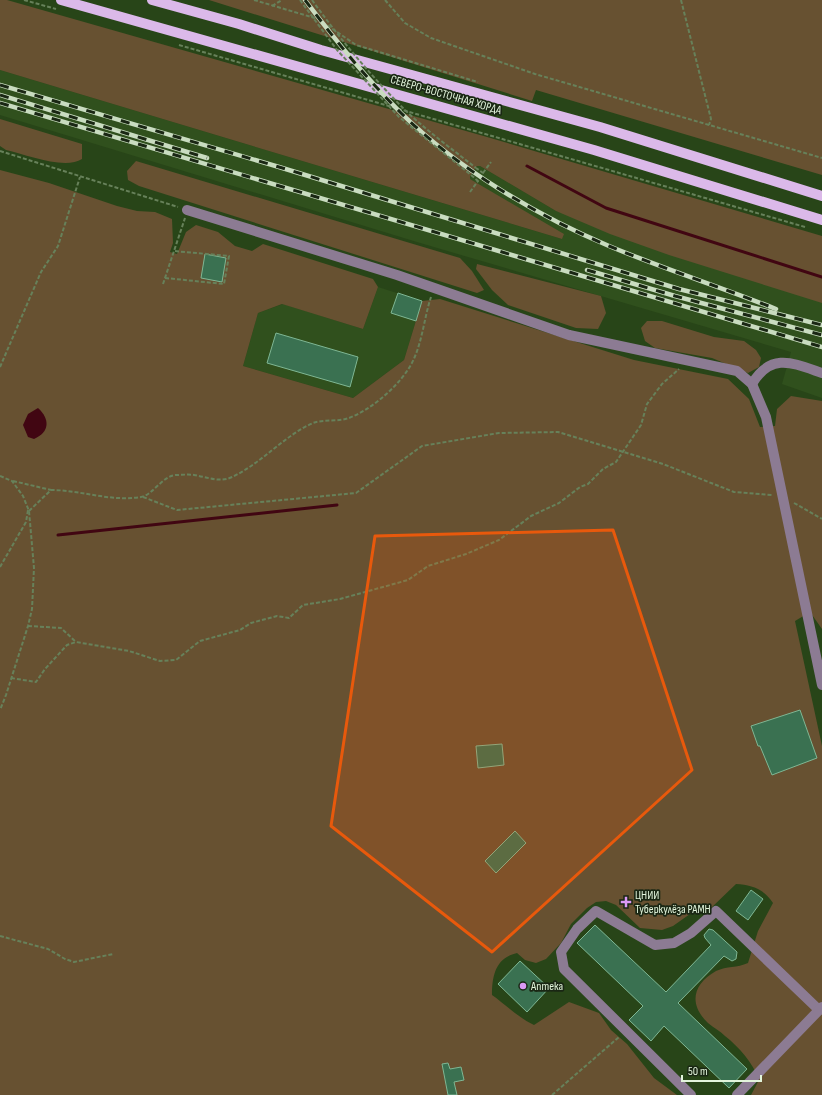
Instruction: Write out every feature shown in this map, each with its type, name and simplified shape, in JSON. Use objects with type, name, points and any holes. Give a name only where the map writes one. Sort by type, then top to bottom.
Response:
[{"type":"main road","name":"СЕВЕРО-ВОСТОЧНАЯ ХОРДА","points":[[61,0],[594,150],[822,220]]},
{"type":"main road","name":"СЕВЕРО-ВОСТОЧНАЯ ХОРДА","points":[[152,0],[239,24],[321,50],[600,127],[822,196]]},
{"type":"street","points":[[187,210],[434,288],[569,335],[737,372],[752,384],[766,417],[822,685]]},
{"type":"street","points":[[752,384],[759,372],[774,364],[789,362],[822,373]]},
{"type":"street","points":[[691,1095],[564,968],[561,952],[577,929],[596,911],[655,945],[674,943],[691,933],[716,911],[821,1009],[736,1095]]},
{"type":"path","points":[[24,0],[62,11]]},
{"type":"path","points":[[254,0],[318,19],[356,45],[481,83]]},
{"type":"path","points":[[272,6],[282,0]]},
{"type":"path","points":[[300,0],[337,50],[399,117],[478,181]]},
{"type":"path","points":[[312,0],[344,44],[405,110],[484,173]]},
{"type":"path","points":[[385,0],[405,23],[431,38],[535,74],[822,158]]},
{"type":"path","points":[[681,0],[711,119],[708,125]]},
{"type":"path","points":[[178,44],[807,227]]},
{"type":"path","points":[[0,151],[187,210],[163,284]]},
{"type":"path","points":[[470,192],[491,162]]},
{"type":"path","points":[[0,367],[41,272],[58,246],[80,177]]},
{"type":"path","points":[[165,278],[224,284],[229,256],[174,251]]},
{"type":"path","points":[[143,497],[173,475],[192,474],[213,479],[230,478],[260,461],[313,423],[328,420],[348,419],[382,397],[407,371],[414,358],[434,288]]},
{"type":"path","points":[[11,678],[36,682],[45,669],[67,645],[76,642],[129,651],[160,661],[176,660],[200,642],[240,630],[251,623],[277,616],[289,618],[303,605],[340,599],[408,580],[428,566],[466,554],[499,540],[532,516],[559,503],[580,487],[588,484],[603,469],[616,462],[641,424],[647,404],[662,384],[689,361]]},
{"type":"path","points":[[0,476],[12,481],[51,490],[66,490],[106,497],[143,497],[178,510],[356,493],[422,446],[499,433],[558,432],[663,464],[734,492],[761,493],[782,497],[822,519]]},
{"type":"path","points":[[0,710],[6,696],[32,609],[34,568],[29,510],[23,496],[12,481]]},
{"type":"path","points":[[0,567],[26,522],[29,510],[51,490]]},
{"type":"path","points":[[28,626],[60,628],[76,642]]},
{"type":"path","points":[[0,936],[48,949],[65,959],[74,962],[113,954]]},
{"type":"path","points":[[552,1095],[627,1030]]},
{"type":"highlighted area","points":[[613,530],[692,770],[492,952],[331,826],[375,536]]},
{"type":"shaded area","points":[[0,0],[7,0],[487,137],[822,236],[822,303],[669,255],[610,234],[556,211],[480,166],[477,166],[470,176],[470,179],[564,234],[562,239],[0,70]]},
{"type":"shaded area","points":[[209,0],[822,0],[822,175],[536,90],[532,101]]},
{"type":"shaded area","points":[[0,70],[562,239],[470,179],[470,176],[477,166],[480,166],[556,211],[822,289],[822,398],[782,384],[791,352],[417,242],[0,115]]},
{"type":"shaded area","points":[[0,119],[82,144],[82,159],[75,162],[56,162],[6,150],[0,146]]},
{"type":"shaded area","points":[[136,161],[460,258],[472,271],[484,290],[477,293],[139,186],[128,180],[127,171]]},
{"type":"shaded area","points":[[0,170],[49,183],[117,206],[137,211],[155,212],[172,219],[173,243],[170,252],[177,254],[186,232],[196,225],[218,232],[235,246],[252,251],[263,244],[373,279],[378,287],[363,329],[282,304],[258,313],[243,366],[353,398],[404,360],[422,301],[440,299],[634,360],[728,379],[749,399],[760,427],[775,426],[777,409],[791,396],[822,401],[822,629],[810,612],[795,621],[822,746],[822,1095],[751,1095],[759,1080],[753,1068],[740,1050],[723,1034],[708,1023],[698,1009],[696,995],[698,988],[708,976],[720,969],[740,966],[748,963],[758,931],[773,903],[762,891],[747,885],[736,884],[711,908],[690,914],[673,926],[662,930],[640,928],[616,905],[606,901],[596,902],[587,908],[571,924],[561,943],[546,959],[536,963],[525,960],[517,953],[510,955],[500,963],[494,974],[492,995],[534,1025],[569,1002],[599,1013],[611,1030],[627,1044],[654,1078],[677,1095],[0,1095]],"holes":[[[515,831],[526,843],[496,873],[485,861]]]},
{"type":"shaded area","points":[[477,264],[601,296],[606,313],[598,329],[576,328],[508,305],[492,290],[476,269]]},
{"type":"shaded area","points":[[378,287],[422,301],[404,360],[353,398],[243,366],[258,313],[283,304],[363,329]]},
{"type":"shaded area","points":[[647,321],[662,321],[714,337],[744,341],[756,350],[761,358],[759,367],[748,373],[712,358],[655,348],[645,341],[641,328]]},
{"type":"shaded area","points":[[38,408],[45,416],[46,425],[43,433],[34,439],[28,437],[23,425],[28,414]]},
{"type":"building","points":[[205,254],[226,258],[222,282],[201,278]]},
{"type":"building","points":[[398,293],[422,301],[416,321],[391,313]]},
{"type":"building","points":[[276,333],[358,357],[350,387],[267,363]]},
{"type":"building","points":[[800,710],[817,758],[772,775],[760,746],[758,746],[751,726]]},
{"type":"building","points":[[502,744],[504,765],[478,768],[476,746]]},
{"type":"building","points":[[515,831],[526,843],[496,873],[485,861]]},
{"type":"building","points":[[751,890],[763,899],[748,920],[736,911]]},
{"type":"building","points":[[595,925],[666,992],[711,945],[704,935],[709,929],[713,930],[737,952],[736,959],[732,961],[724,956],[678,1003],[747,1069],[729,1088],[664,1026],[651,1041],[629,1020],[643,1006],[577,943]]},
{"type":"building","name":"Аптека","points":[[520,961],[549,988],[527,1012],[498,984]]},
{"type":"building","points":[[448,1063],[450,1069],[461,1067],[464,1080],[454,1082],[457,1095],[448,1095],[442,1064]]},
{"type":"waterway","points":[[527,166],[606,208],[822,277]]},
{"type":"waterway","points":[[58,535],[337,505]]},
{"type":"railway","points":[[305,0],[351,58],[401,113],[447,153],[499,189],[554,220],[609,246],[776,309]]},
{"type":"railway","points":[[0,85],[279,167],[679,289],[822,325]]},
{"type":"railway","points":[[0,95],[207,158]]},
{"type":"railway","points":[[0,103],[822,347]]},
{"type":"railway","points":[[587,270],[675,296],[822,335]]},
{"type":"place","name":"ЦНИИ Туберкулёза РАМН","points":[[626,902]]},
{"type":"place","name":"Аптека","points":[[523,986]]}]
